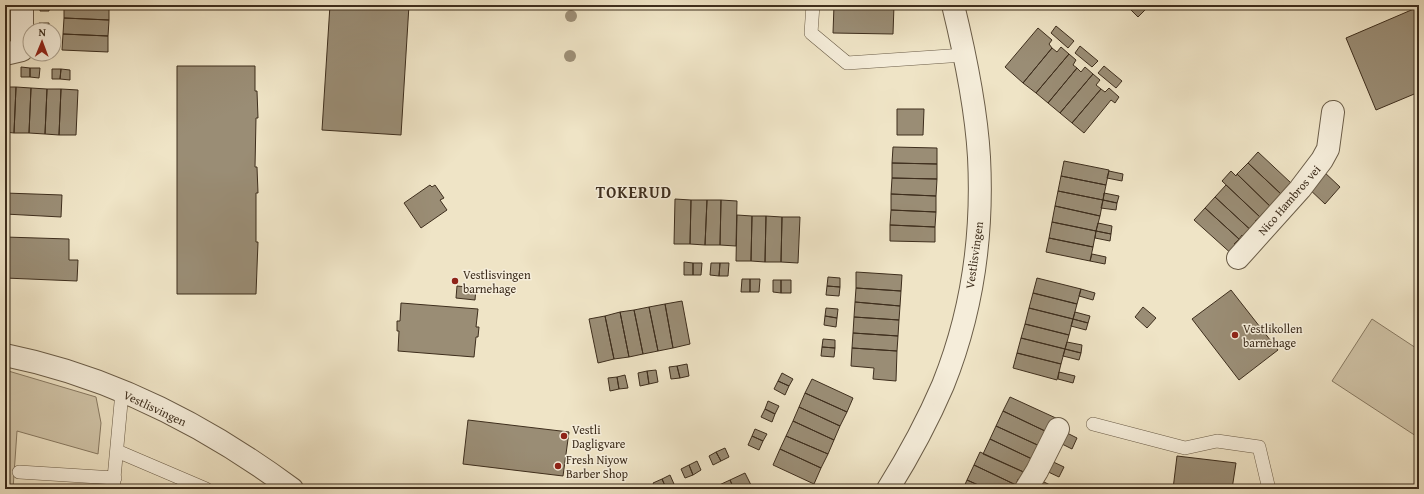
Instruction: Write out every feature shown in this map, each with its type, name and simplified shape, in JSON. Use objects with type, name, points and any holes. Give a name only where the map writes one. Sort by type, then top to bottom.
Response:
[{"type":"street","points":[[5,54],[22,50],[22,5]]},
{"type":"street","name":"Vestlisvingen","points":[[888,489],[912,447],[942,385],[959,337],[977,249],[979,217],[979,156],[971,91],[953,5]]},
{"type":"street","name":"Nico Hambros vei","points":[[1238,258],[1300,190],[1322,160],[1328,149],[1333,112]]},
{"type":"street","name":"Vestlisvingen","points":[[5,355],[63,369],[155,406],[199,429],[263,467],[292,489]]},
{"type":"street","points":[[1026,489],[1058,430]]},
{"type":"lane","points":[[813,5],[811,33],[847,63],[964,55]]},
{"type":"lane","points":[[19,472],[114,484],[122,392]]},
{"type":"lane","points":[[1093,424],[1185,448],[1217,441],[1260,447],[1268,489]]},
{"type":"lane","points":[[117,451],[206,489]]},
{"type":"shaded area","points":[[1372,319],[1419,350],[1419,438],[1332,381]]},
{"type":"shaded area","points":[[5,370],[96,397],[101,423],[98,454],[17,431],[13,489],[5,489]]},
{"type":"building","points":[[40,5],[49,5],[49,11],[40,11]]},
{"type":"building","points":[[64,5],[109,5],[109,20],[64,18]]},
{"type":"building","points":[[330,5],[409,5],[401,135],[322,130]]},
{"type":"building","points":[[834,5],[894,5],[893,34],[833,33]]},
{"type":"building","points":[[1126,5],[1150,5],[1138,17]]},
{"type":"building","points":[[1416,8],[1419,15],[1419,92],[1376,110],[1346,38]]},
{"type":"building","points":[[64,18],[109,20],[108,36],[63,34]]},
{"type":"building","points":[[1056,26],[1074,41],[1068,48],[1051,33]]},
{"type":"building","points":[[1038,28],[1052,40],[1049,44],[1052,48],[1023,83],[1005,67]]},
{"type":"building","points":[[63,34],[108,36],[108,52],[62,50]]},
{"type":"building","points":[[1080,46],[1098,61],[1092,67],[1075,53]]},
{"type":"building","points":[[1061,47],[1069,54],[1036,93],[1023,83],[1052,48],[1057,52]]},
{"type":"building","points":[[1069,54],[1076,60],[1073,65],[1077,68],[1048,103],[1036,93]]},
{"type":"building","points":[[5,66],[9,66],[9,76],[5,76]]},
{"type":"building","points":[[177,66],[255,66],[255,91],[257,91],[258,118],[256,118],[255,167],[257,167],[258,193],[256,193],[256,242],[258,242],[256,294],[177,294]]},
{"type":"building","points":[[1104,66],[1122,81],[1116,88],[1098,73]]},
{"type":"building","points":[[21,67],[30,68],[30,77],[21,77]]},
{"type":"building","points":[[1085,67],[1093,74],[1060,113],[1048,103],[1077,68],[1081,72]]},
{"type":"building","points":[[30,68],[40,68],[39,78],[30,77]]},
{"type":"building","points":[[52,69],[61,69],[60,79],[52,79]]},
{"type":"building","points":[[61,69],[70,70],[70,80],[60,79]]},
{"type":"building","points":[[1093,74],[1100,80],[1096,85],[1101,89],[1072,123],[1060,113]]},
{"type":"building","points":[[5,87],[16,87],[14,133],[5,132]]},
{"type":"building","points":[[16,87],[31,88],[29,133],[14,133]]},
{"type":"building","points":[[31,88],[47,89],[45,134],[29,133]]},
{"type":"building","points":[[1109,88],[1119,97],[1115,103],[1111,100],[1084,133],[1072,123],[1101,89],[1105,92]]},
{"type":"building","points":[[47,89],[61,89],[59,135],[45,134]]},
{"type":"building","points":[[61,89],[78,90],[76,135],[59,135]]},
{"type":"building","points":[[897,109],[924,109],[923,135],[897,135]]},
{"type":"building","points":[[893,147],[937,148],[937,164],[892,163]]},
{"type":"building","points":[[1258,152],[1291,183],[1281,194],[1248,163]]},
{"type":"building","points":[[1064,161],[1109,170],[1106,185],[1061,176]]},
{"type":"building","points":[[892,163],[937,164],[937,179],[892,178]]},
{"type":"building","points":[[1248,163],[1281,194],[1276,212],[1237,174]]},
{"type":"building","points":[[1322,170],[1340,187],[1325,204],[1306,186]]},
{"type":"building","points":[[1109,171],[1123,174],[1122,181],[1107,178]]},
{"type":"building","points":[[1231,171],[1236,176],[1237,174],[1276,212],[1270,219],[1263,213],[1260,217],[1222,181]]},
{"type":"building","points":[[1061,176],[1106,185],[1103,200],[1058,191]]},
{"type":"building","points":[[892,178],[937,179],[936,196],[891,194]]},
{"type":"building","points":[[430,185],[432,187],[435,185],[444,198],[440,200],[447,210],[421,228],[404,203]]},
{"type":"building","points":[[1226,185],[1260,217],[1255,221],[1262,228],[1255,234],[1215,197]]},
{"type":"building","points":[[1058,191],[1103,200],[1100,216],[1055,206]]},
{"type":"building","points":[[5,193],[62,195],[61,217],[5,214]]},
{"type":"building","points":[[1104,193],[1119,196],[1117,203],[1103,200]]},
{"type":"building","points":[[891,194],[936,196],[936,212],[891,210]]},
{"type":"building","points":[[1215,197],[1255,234],[1249,242],[1242,235],[1239,239],[1205,208]]},
{"type":"building","points":[[675,199],[691,200],[690,244],[674,244]]},
{"type":"building","points":[[691,200],[707,200],[705,245],[690,244]]},
{"type":"building","points":[[707,200],[721,200],[720,245],[705,245]]},
{"type":"building","points":[[721,200],[737,201],[736,246],[720,245]]},
{"type":"building","points":[[1103,200],[1117,203],[1116,210],[1101,208]]},
{"type":"building","points":[[1055,206],[1100,216],[1096,231],[1052,222]]},
{"type":"building","points":[[1205,208],[1239,239],[1234,244],[1240,250],[1234,256],[1194,220]]},
{"type":"building","points":[[891,210],[936,212],[935,227],[890,225]]},
{"type":"building","points":[[737,215],[752,216],[751,261],[736,261]]},
{"type":"building","points":[[752,216],[766,216],[765,262],[751,261]]},
{"type":"building","points":[[766,216],[782,217],[781,262],[765,262]]},
{"type":"building","points":[[782,217],[800,217],[798,263],[781,262]]},
{"type":"building","points":[[1052,222],[1096,231],[1093,247],[1049,238]]},
{"type":"building","points":[[1098,223],[1112,226],[1111,234],[1096,231]]},
{"type":"building","points":[[890,225],[935,227],[935,242],[890,241]]},
{"type":"building","points":[[1096,231],[1111,234],[1110,241],[1095,238]]},
{"type":"building","points":[[5,237],[69,239],[69,260],[78,260],[77,281],[5,278]]},
{"type":"building","points":[[1049,238],[1093,247],[1090,261],[1046,252]]},
{"type":"building","points":[[1092,254],[1106,257],[1105,264],[1090,261]]},
{"type":"building","points":[[684,262],[693,263],[693,275],[684,275]]},
{"type":"building","points":[[693,263],[702,263],[701,275],[693,275]]},
{"type":"building","points":[[711,263],[720,263],[719,276],[710,275]]},
{"type":"building","points":[[720,263],[729,263],[728,276],[719,276]]},
{"type":"building","points":[[856,272],[902,275],[901,291],[856,288]]},
{"type":"building","points":[[828,277],[840,278],[840,287],[827,286]]},
{"type":"building","points":[[1037,278],[1081,289],[1077,304],[1033,293]]},
{"type":"building","points":[[742,279],[750,279],[750,292],[741,292]]},
{"type":"building","points":[[750,279],[760,279],[759,292],[750,292]]},
{"type":"building","points":[[773,280],[781,280],[781,293],[773,292]]},
{"type":"building","points":[[781,280],[791,280],[791,293],[781,293]]},
{"type":"building","points":[[457,286],[476,288],[475,300],[456,298]]},
{"type":"building","points":[[827,286],[840,287],[839,296],[826,295]]},
{"type":"building","points":[[856,288],[901,291],[900,306],[855,302]]},
{"type":"building","points":[[1081,289],[1095,293],[1093,300],[1079,296]]},
{"type":"building","points":[[1231,290],[1278,350],[1239,380],[1192,319]]},
{"type":"building","points":[[1033,293],[1077,304],[1073,319],[1029,308]]},
{"type":"building","points":[[682,301],[690,344],[673,348],[665,304]]},
{"type":"building","points":[[855,302],[900,306],[899,320],[854,317]]},
{"type":"building","points":[[401,303],[478,309],[476,327],[479,327],[478,337],[476,337],[474,357],[398,351],[399,331],[397,331],[397,321],[400,321]]},
{"type":"building","points":[[665,304],[673,348],[658,351],[649,307]]},
{"type":"building","points":[[649,307],[658,351],[643,354],[634,310]]},
{"type":"building","points":[[1143,307],[1156,318],[1147,328],[1135,317]]},
{"type":"building","points":[[826,308],[838,309],[837,318],[825,316]]},
{"type":"building","points":[[1029,308],[1073,319],[1069,335],[1025,324]]},
{"type":"building","points":[[634,310],[643,354],[629,357],[620,312]]},
{"type":"building","points":[[620,312],[629,357],[614,359],[605,316]]},
{"type":"building","points":[[1075,312],[1090,316],[1088,323],[1073,319]]},
{"type":"building","points":[[605,316],[614,359],[598,363],[589,319]]},
{"type":"building","points":[[825,316],[837,318],[836,327],[824,325]]},
{"type":"building","points":[[854,317],[899,320],[898,336],[853,333]]},
{"type":"building","points":[[1073,319],[1088,323],[1086,330],[1071,326]]},
{"type":"building","points":[[1025,324],[1069,335],[1065,349],[1021,338]]},
{"type":"building","points":[[853,333],[898,336],[897,351],[852,348]]},
{"type":"building","points":[[1021,338],[1065,349],[1061,364],[1017,353]]},
{"type":"building","points":[[823,339],[835,340],[835,348],[822,347]]},
{"type":"building","points":[[1067,342],[1082,345],[1081,353],[1065,349]]},
{"type":"building","points":[[822,347],[835,348],[834,357],[821,356]]},
{"type":"building","points":[[852,348],[897,351],[896,381],[873,379],[874,368],[851,366]]},
{"type":"building","points":[[1065,349],[1081,353],[1079,360],[1063,356]]},
{"type":"building","points":[[1017,353],[1061,364],[1057,380],[1013,368]]},
{"type":"building","points":[[687,364],[689,376],[680,378],[677,366]]},
{"type":"building","points":[[677,366],[680,378],[671,379],[669,367]]},
{"type":"building","points":[[656,370],[658,382],[649,384],[647,371]]},
{"type":"building","points":[[647,371],[649,384],[640,386],[638,373]]},
{"type":"building","points":[[1059,372],[1075,376],[1073,383],[1058,379]]},
{"type":"building","points":[[782,373],[793,379],[789,386],[778,381]]},
{"type":"building","points":[[625,375],[628,388],[619,389],[617,377]]},
{"type":"building","points":[[617,377],[619,389],[610,391],[608,378]]},
{"type":"building","points":[[812,379],[853,398],[847,412],[805,393]]},
{"type":"building","points":[[778,381],[789,386],[785,395],[774,389]]},
{"type":"building","points":[[805,393],[847,412],[840,426],[799,407]]},
{"type":"building","points":[[1010,397],[1058,419],[1045,431],[1003,411]]},
{"type":"building","points":[[768,401],[779,406],[775,414],[765,409]]},
{"type":"building","points":[[799,407],[840,426],[834,440],[793,421]]},
{"type":"building","points":[[765,409],[775,414],[772,422],[761,417]]},
{"type":"building","points":[[1003,411],[1045,431],[1044,448],[996,426]]},
{"type":"building","points":[[468,420],[569,432],[563,476],[463,464]]},
{"type":"building","points":[[793,421],[834,440],[828,454],[786,436]]},
{"type":"building","points":[[996,426],[1044,448],[1032,459],[990,439]]},
{"type":"building","points":[[755,429],[767,434],[763,441],[752,436]]},
{"type":"building","points":[[1061,430],[1077,438],[1072,449],[1056,441]]},
{"type":"building","points":[[752,436],[763,441],[759,450],[748,445]]},
{"type":"building","points":[[786,436],[828,454],[821,468],[780,449]]},
{"type":"building","points":[[990,439],[1032,459],[1028,474],[983,454]]},
{"type":"building","points":[[725,448],[729,457],[721,461],[716,452]]},
{"type":"building","points":[[780,449],[821,468],[814,484],[773,465]]},
{"type":"building","points":[[716,452],[721,461],[713,465],[709,456]]},
{"type":"building","points":[[980,452],[1028,474],[1024,482],[1018,479],[1016,485],[974,465]]},
{"type":"building","points":[[1177,456],[1236,463],[1232,489],[1173,489]]},
{"type":"building","points":[[1047,459],[1064,467],[1059,477],[1042,469]]},
{"type":"building","points":[[697,461],[701,470],[693,475],[689,465]]},
{"type":"building","points":[[689,465],[693,475],[685,478],[681,469]]},
{"type":"building","points":[[974,465],[1016,485],[1014,489],[987,489],[967,480]]},
{"type":"building","points":[[745,473],[753,489],[734,489],[730,480]]},
{"type":"building","points":[[670,475],[674,484],[666,488],[662,479]]},
{"type":"building","points":[[662,479],[666,488],[656,489],[653,483]]},
{"type":"building","points":[[1038,479],[1058,489],[1033,489]]},
{"type":"building","points":[[730,480],[734,489],[718,489],[717,486]]},
{"type":"building","points":[[967,480],[987,489],[963,489]]},
{"type":"place","name":"Vestlisvingen barnehage","points":[[455,281]]},
{"type":"place","name":"Vestlikollen barnehage","points":[[1235,335]]},
{"type":"place","name":"Vestli Dagligvare","points":[[564,436]]},
{"type":"place","name":"Fresh Niyow Barber Shop","points":[[558,466]]},
{"type":"district","name":"TOKERUD","points":[[634,192]]}]
